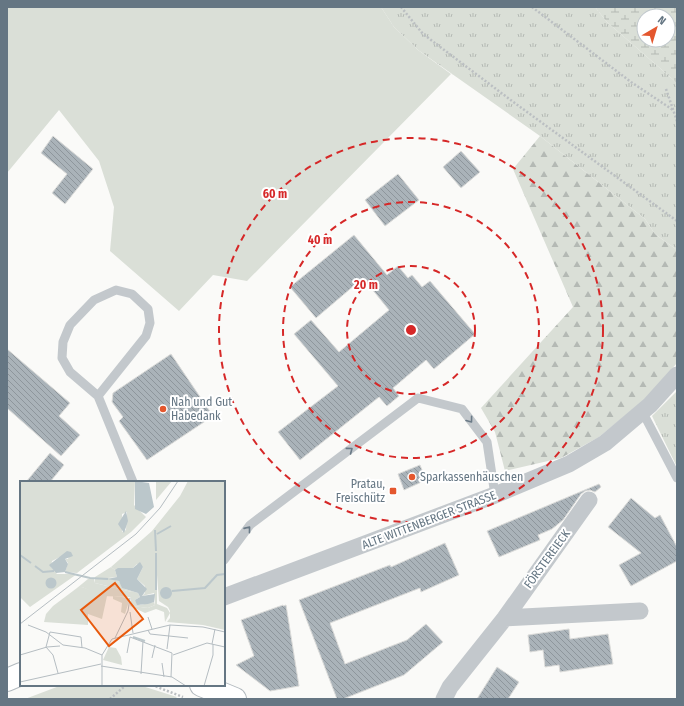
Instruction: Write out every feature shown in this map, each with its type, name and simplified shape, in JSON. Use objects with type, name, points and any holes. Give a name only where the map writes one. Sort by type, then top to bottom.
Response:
[{"type":"street","name":"ALTE WITTENBERGER STRASSE","points":[[225,597],[495,495],[569,464],[605,443],[650,405],[677,375]]},
{"type":"street","name":"FÖRSTEREIECK","points":[[444,699],[450,687],[504,618],[589,500]]},
{"type":"street","points":[[504,618],[640,611]]},
{"type":"street","points":[[7,680],[20,674]]},
{"type":"street","points":[[203,686],[235,699]]},
{"type":"lane","points":[[98,396],[146,336],[150,323],[148,309],[132,294],[116,290],[94,300],[70,325],[63,342],[62,358],[70,372],[98,396],[133,481]]},
{"type":"lane","points":[[225,559],[250,525],[418,398],[462,410],[487,442],[495,495]]},
{"type":"lane","points":[[642,412],[677,478]]},
{"type":"path","points":[[400,7],[423,34],[677,222]]},
{"type":"path","points":[[532,7],[632,82],[673,110]]},
{"type":"path","points":[[666,89],[677,122]]},
{"type":"path","points":[[110,699],[125,686]]},
{"type":"path","points":[[154,686],[186,699]]},
{"type":"path","points":[[113,696],[116,699]]},
{"type":"green space","points":[[7,7],[381,7],[394,27],[418,50],[451,74],[247,281],[213,275],[179,311],[110,251],[114,207],[99,161],[59,110],[7,173]]},
{"type":"green space","points":[[381,7],[595,7],[607,22],[677,83],[677,250],[655,234],[645,219],[540,136],[418,50],[394,27]]},
{"type":"green space","points":[[595,7],[677,7],[677,83],[637,48],[676,48],[676,8],[636,8],[636,47],[607,22]]},
{"type":"green space","points":[[540,136],[645,219],[655,234],[677,250],[677,363],[644,400],[599,437],[561,458],[505,471],[495,432],[481,408],[573,307],[513,169]]},
{"type":"green space","points":[[677,391],[677,467],[652,416]]},
{"type":"green space","points":[[59,686],[142,686],[177,697],[175,699],[25,699]]},
{"type":"building","points":[[53,136],[93,169],[65,204],[52,193],[67,174],[41,153]]},
{"type":"building","points":[[461,151],[480,172],[461,188],[443,167]]},
{"type":"building","points":[[398,174],[419,200],[385,226],[365,200]]},
{"type":"building","points":[[354,235],[387,275],[398,266],[408,278],[412,275],[422,287],[430,281],[475,334],[434,369],[426,360],[393,388],[399,396],[387,406],[379,397],[300,460],[278,432],[338,386],[294,334],[311,320],[339,352],[389,310],[363,278],[316,318],[290,287]]},
{"type":"building","points":[[7,349],[70,403],[59,416],[80,435],[61,456],[7,408]]},
{"type":"building","name":"Nah und Gut Habedank","points":[[171,354],[213,416],[147,460],[119,421],[123,417],[112,402],[113,393]]},
{"type":"building","points":[[50,453],[64,465],[51,481],[27,481]]},
{"type":"building","name":"Sparkassenhäuschen","points":[[420,465],[426,480],[404,490],[398,474]]},
{"type":"building","points":[[599,484],[601,487],[595,492],[590,490],[581,494],[563,520],[552,529],[538,535],[540,540],[499,557],[487,531]]},
{"type":"building","points":[[631,498],[655,518],[660,515],[677,547],[677,561],[631,586],[619,565],[641,553],[608,527]]},
{"type":"building","points":[[445,543],[459,575],[421,592],[420,588],[330,623],[345,664],[407,640],[426,624],[443,642],[404,675],[343,699],[337,699],[299,600],[390,565],[391,567]]},
{"type":"building","points":[[286,605],[299,686],[270,691],[236,665],[254,656],[241,620]]},
{"type":"building","points":[[569,629],[570,639],[608,634],[613,664],[560,672],[559,665],[545,667],[543,650],[530,652],[528,635]]},
{"type":"building","points":[[497,667],[519,682],[508,699],[477,699]]},
{"type":"place","name":"Nah und Gut Habedank","points":[[163,409]]},
{"type":"place","name":"Sparkassenhäuschen","points":[[412,477]]},
{"type":"place","name":"Pratau, Freischütz","points":[[393,491]]}]
